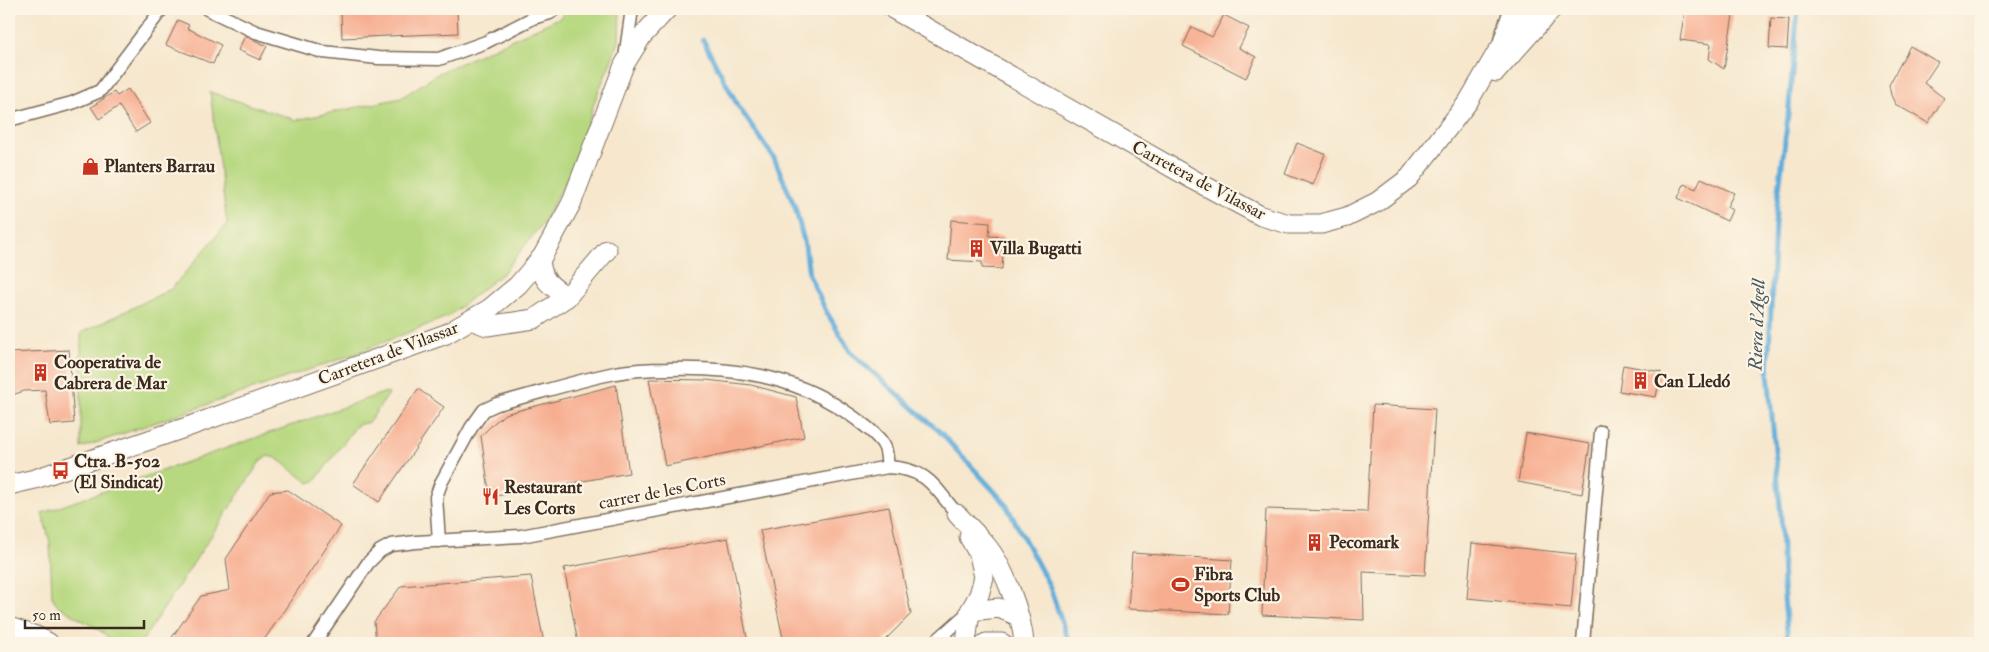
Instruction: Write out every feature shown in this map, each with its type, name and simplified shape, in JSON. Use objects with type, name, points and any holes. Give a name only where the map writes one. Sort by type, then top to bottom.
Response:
[{"type":"street","points":[[9,120],[72,103],[100,91],[162,9]]},
{"type":"street","points":[[207,9],[256,32],[323,52],[378,58],[439,58],[486,42],[552,11]]},
{"type":"street","points":[[532,9],[537,12],[552,11]]},
{"type":"street","points":[[624,65],[632,9]]},
{"type":"street","name":"Carretera de Vilassar","points":[[35,479],[190,426],[437,337],[489,309],[518,285],[540,259],[571,204],[624,65],[642,36],[667,9]]},
{"type":"street","name":"Carretera de Vilassar","points":[[893,9],[1194,180],[1262,216],[1290,224],[1321,224],[1347,217],[1377,202],[1409,178],[1500,59],[1516,26],[1530,9]]},
{"type":"street","points":[[1500,59],[1510,9]]},
{"type":"street","points":[[1500,59],[1541,9]]},
{"type":"street","points":[[1500,59],[1552,9]]},
{"type":"street","points":[[471,320],[487,326],[534,319],[567,297],[607,250]]},
{"type":"street","points":[[540,259],[541,274],[551,286],[567,297]]},
{"type":"street","points":[[439,541],[436,497],[441,483],[471,428],[484,410],[497,404],[617,372],[695,368],[735,370],[799,386],[831,402],[855,418],[872,433],[885,447],[888,467]]},
{"type":"street","points":[[1584,643],[1601,432]]},
{"type":"street","name":"carrer de les Corts","points":[[314,643],[368,563],[380,551],[391,545],[521,536],[888,467],[918,472],[929,481],[957,514]]},
{"type":"street","points":[[9,486],[35,479]]},
{"type":"street","points":[[9,495],[35,479]]},
{"type":"street","points":[[934,643],[970,611],[979,595],[984,577],[979,555],[957,514]]},
{"type":"street","points":[[957,514],[988,546],[1004,576],[1023,629],[1024,643]]},
{"type":"street","points":[[970,611],[999,608],[1018,616]]},
{"type":"street","points":[[966,643],[970,611]]},
{"type":"street","points":[[9,627],[36,636],[49,643]]},
{"type":"street","points":[[9,640],[19,643]]},
{"type":"street","points":[[986,643],[1002,643]]},
{"type":"green space","points":[[569,9],[620,9],[619,42],[595,100],[574,166],[542,224],[504,272],[449,316],[352,355],[81,448],[81,333],[171,289],[227,224],[210,92],[296,120],[401,98],[439,73],[559,18]]},
{"type":"green space","points":[[386,392],[389,394],[369,422],[357,425],[315,481],[309,483],[276,458],[268,456],[261,460],[141,643],[114,643],[102,632],[58,606],[52,597],[50,542],[42,513]]},
{"type":"building","points":[[457,9],[458,33],[342,38],[341,12]]},
{"type":"building","points":[[1685,10],[1733,15],[1724,69],[1709,59],[1711,44],[1680,40]]},
{"type":"building","points":[[1224,15],[1249,28],[1239,48],[1256,57],[1246,78],[1183,46],[1192,27],[1212,37]]},
{"type":"building","points":[[1771,18],[1789,19],[1787,49],[1769,48]]},
{"type":"building","points":[[178,20],[189,25],[187,28],[221,45],[213,64],[166,45]]},
{"type":"building","points":[[245,36],[267,46],[260,60],[238,50]]},
{"type":"building","points":[[1910,46],[1938,62],[1924,83],[1944,98],[1928,123],[1895,104],[1891,95],[1889,85]]},
{"type":"building","points":[[128,89],[150,123],[136,132],[119,106],[99,119],[91,107],[114,92],[117,96]]},
{"type":"building","points":[[1297,143],[1325,154],[1313,185],[1285,174]]},
{"type":"building","points":[[1701,178],[1734,193],[1727,207],[1732,210],[1727,221],[1678,198],[1684,184],[1696,189]]},
{"type":"building","name":"Villa Bugatti","points":[[951,220],[990,223],[989,236],[1004,237],[1002,269],[982,268],[982,262],[948,260]]},
{"type":"building","name":"Cooperativa de Cabrera de Mar","points":[[69,350],[74,423],[50,425],[45,390],[24,391],[9,396],[9,353]]},
{"type":"building","name":"Can Lledó","points":[[1623,365],[1661,372],[1656,397],[1619,391]]},
{"type":"building","points":[[649,379],[706,380],[751,385],[796,397],[804,437],[665,466]]},
{"type":"building","points":[[616,385],[629,473],[490,497],[481,436],[494,423],[505,414]]},
{"type":"building","points":[[418,389],[444,407],[379,502],[353,484]]},
{"type":"building","points":[[1373,405],[1435,409],[1425,575],[1363,572],[1364,620],[1262,615],[1266,509],[1367,512]]},
{"type":"building","points":[[1526,433],[1590,444],[1582,494],[1518,482]]},
{"type":"building","points":[[288,490],[341,526],[262,643],[168,643],[201,596],[230,590],[226,559],[270,492]]},
{"type":"building","points":[[889,507],[911,614],[882,643],[784,643],[760,530]]},
{"type":"building","points":[[728,538],[748,643],[578,643],[564,568]]},
{"type":"building","points":[[1472,543],[1576,554],[1571,608],[1467,598]]},
{"type":"building","name":"Fibra Sports Club","points":[[1132,553],[1232,560],[1228,614],[1128,609]]},
{"type":"building","points":[[531,576],[544,643],[376,643],[374,622],[401,586]]},
{"type":"waterway","name":"Riera d'Agell","points":[[1788,643],[1783,585],[1781,516],[1768,373],[1775,222],[1788,116],[1798,9]]},
{"type":"waterway","points":[[703,40],[738,106],[774,158],[795,207],[805,245],[809,275],[826,311],[851,353],[940,432],[1005,503],[1050,587],[1069,643]]},
{"type":"place","name":"Planters Barrau","points":[[90,166]]},
{"type":"place","name":"Villa Bugatti","points":[[976,248]]},
{"type":"place","name":"Cooperativa de Cabrera de Mar","points":[[40,372]]},
{"type":"place","name":"Can Lledó","points":[[1640,381]]},
{"type":"place","name":"Ctra. B-502 (El Sindicat)","points":[[60,471]]},
{"type":"place","name":"Restaurant Les Corts","points":[[490,497]]},
{"type":"place","name":"Pecomark","points":[[1315,542]]},
{"type":"place","name":"Fibra Sports Club","points":[[1180,584]]}]
